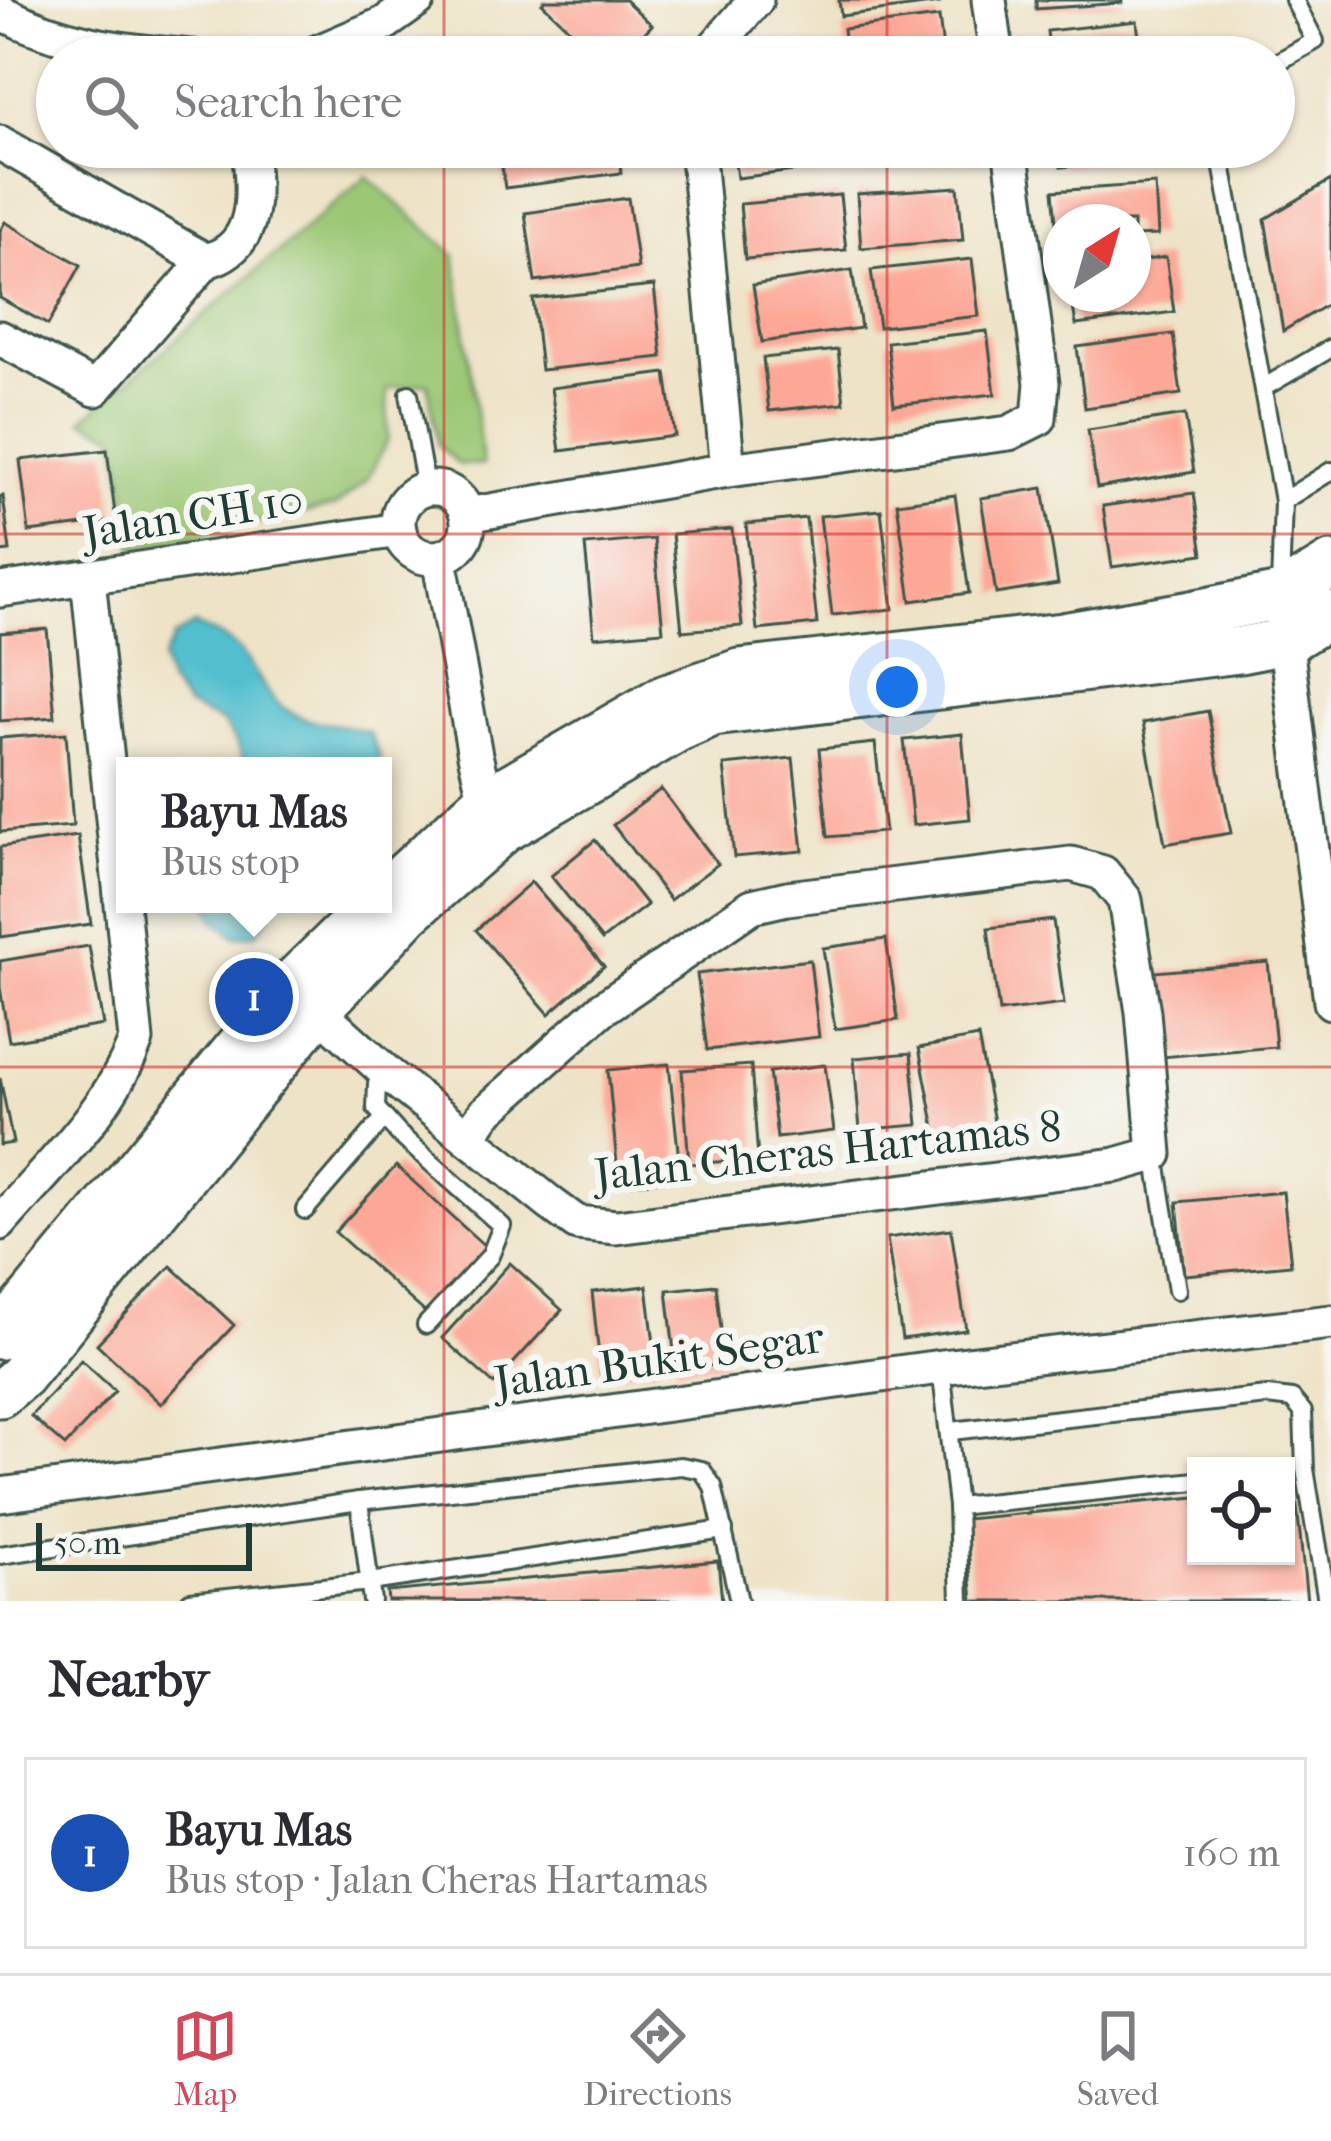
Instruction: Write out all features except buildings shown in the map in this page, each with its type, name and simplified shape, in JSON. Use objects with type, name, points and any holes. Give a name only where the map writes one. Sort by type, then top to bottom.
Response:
[{"type":"street","points":[[356,36],[418,0]]},
{"type":"street","points":[[724,36],[756,0]]},
{"type":"street","points":[[989,0],[994,36]]},
{"type":"street","points":[[0,12],[50,36]]},
{"type":"street","points":[[0,143],[36,164]]},
{"type":"street","points":[[44,168],[206,261]]},
{"type":"street","points":[[0,338],[95,389],[206,261],[221,257],[248,231],[253,215],[250,168]]},
{"type":"street","points":[[699,168],[728,470]]},
{"type":"street","points":[[467,515],[728,470],[1010,433],[1039,418],[1042,383],[1013,168]]},
{"type":"street","points":[[426,489],[447,491],[467,515],[466,538],[439,558],[408,549],[399,530],[407,500],[426,489]]},
{"type":"street","name":"Jalan CH 10","points":[[0,590],[399,530]]},
{"type":"street","points":[[439,558],[495,816]]},
{"type":"street","points":[[392,890],[666,698],[739,672],[1063,635],[1280,596],[1331,565]]},
{"type":"street","points":[[88,578],[116,848]]},
{"type":"street","points":[[1280,596],[1331,1002]]},
{"type":"street","points":[[0,1336],[304,997],[409,912],[495,816],[712,713],[1286,641],[1331,614]]},
{"type":"street","points":[[468,1137],[485,1113],[602,1009],[752,907],[787,898],[1071,864],[1103,873],[1125,900],[1143,1012],[1155,1154]]},
{"type":"street","points":[[0,1223],[125,1071],[136,1040],[123,913]]},
{"type":"street","points":[[0,1394],[21,1376],[367,913]]},
{"type":"street","name":"Jalan Cheras Hartamas 8","points":[[304,997],[382,1069],[577,1223],[616,1227],[1115,1165],[1155,1154]]},
{"type":"street","name":"Jalan Bukit Segar","points":[[0,1495],[941,1367],[1331,1322]]},
{"type":"lane","points":[[1294,0],[1315,41],[1295,52]]},
{"type":"lane","points":[[1223,168],[1283,501],[1280,596]]},
{"type":"lane","points":[[1263,388],[1331,348]]},
{"type":"lane","points":[[409,394],[426,489]]},
{"type":"lane","points":[[1283,501],[1331,471]]},
{"type":"lane","points":[[382,1069],[376,1084],[376,1108],[383,1118],[502,1226],[490,1256],[426,1325]]},
{"type":"lane","points":[[305,1210],[383,1118]]},
{"type":"lane","points":[[1155,1154],[1178,1290]]},
{"type":"lane","points":[[941,1367],[951,1431],[960,1601]]},
{"type":"lane","points":[[951,1431],[1268,1396],[1292,1399],[1303,1412],[1296,1470],[1327,1601]]},
{"type":"lane","points":[[0,1556],[359,1501],[681,1466],[701,1470],[713,1486],[739,1601]]},
{"type":"lane","points":[[957,1506],[1187,1481]]},
{"type":"lane","points":[[359,1501],[373,1601]]},
{"type":"lane","points":[[190,1601],[370,1582],[724,1530]]},
{"type":"green space","points":[[367,176],[455,255],[483,465],[458,464],[438,445],[428,383],[387,389],[388,440],[366,481],[336,506],[134,549],[117,436],[82,420]]},
{"type":"water","points":[[195,625],[222,637],[248,661],[274,700],[313,721],[369,733],[380,757],[242,757],[223,723],[187,706],[168,682],[162,660],[175,636]]},
{"type":"water","points":[[212,913],[271,913],[256,934],[235,937]]},
{"type":"place","name":"Bayu Mas","points":[[254,997]]}]
